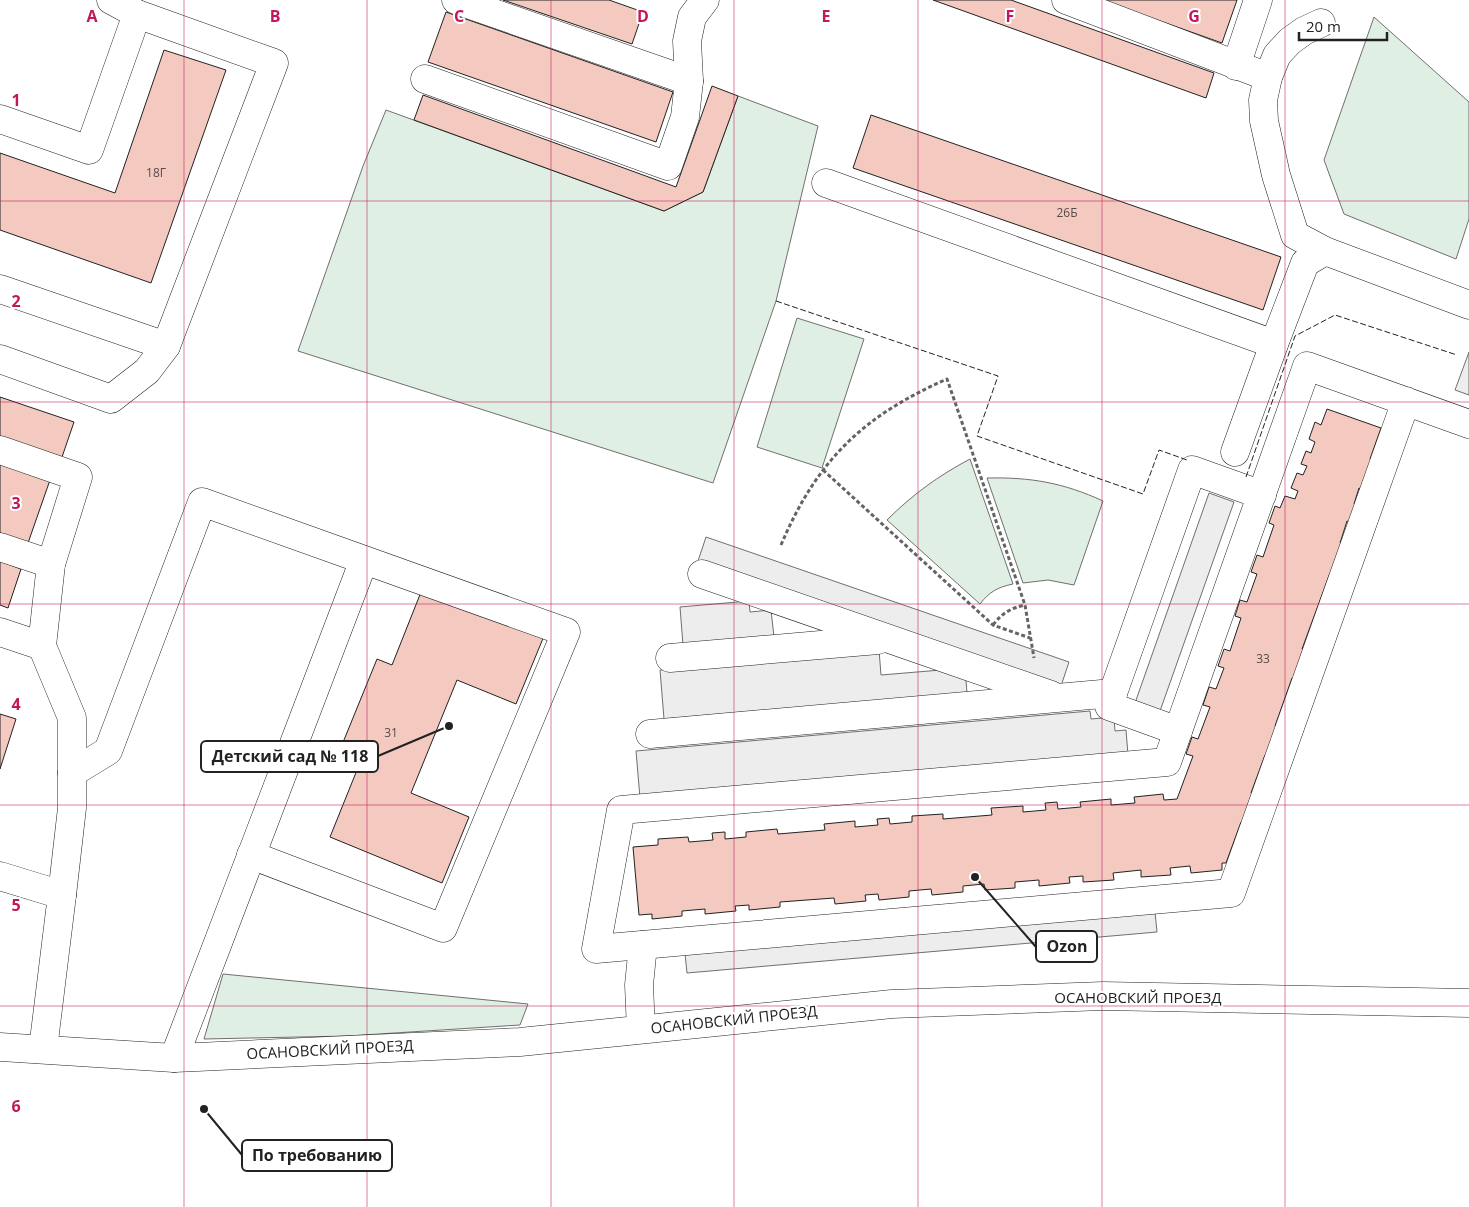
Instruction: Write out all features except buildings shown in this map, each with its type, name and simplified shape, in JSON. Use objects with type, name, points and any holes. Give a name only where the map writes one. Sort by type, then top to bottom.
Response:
[{"type":"street","points":[[0,360],[111,399],[147,371],[166,346],[274,63],[137,14],[111,0]]},
{"type":"street","points":[[456,0],[689,81]]},
{"type":"street","points":[[425,79],[668,166],[685,117],[689,81],[688,41],[692,17],[705,0]]},
{"type":"street","points":[[1066,0],[1268,77]]},
{"type":"street","points":[[1236,66],[1258,0]]},
{"type":"street","points":[[0,119],[89,150],[137,14]]},
{"type":"street","points":[[1321,23],[1304,31],[1290,41],[1277,55],[1268,77],[1263,100],[1264,121],[1276,175],[1295,235],[1325,251],[1469,305]]},
{"type":"street","points":[[826,183],[1274,344]]},
{"type":"street","points":[[1235,452],[1305,263],[1325,251]]},
{"type":"street","points":[[0,289],[166,346]]},
{"type":"street","points":[[1406,401],[1231,893],[596,949],[621,810],[1167,762],[1307,366],[1406,401],[1469,424]]},
{"type":"street","points":[[0,450],[78,477],[50,564],[42,646],[72,718],[72,808],[43,1050]]},
{"type":"street","points":[[1178,731],[1109,706],[1192,470],[1262,494]]},
{"type":"street","points":[[72,773],[108,750],[202,502],[566,632],[444,928],[251,855]]},
{"type":"street","points":[[0,547],[50,564]]},
{"type":"street","points":[[174,1058],[364,560]]},
{"type":"street","points":[[702,574],[1059,698]]},
{"type":"street","points":[[0,632],[42,646]]},
{"type":"street","points":[[670,658],[888,639]]},
{"type":"street","points":[[650,734],[1113,693]]},
{"type":"street","points":[[0,876],[62,894]]},
{"type":"street","points":[[641,1029],[638,985],[643,945]]},
{"type":"street","name":"ОСАНОВСКИЙ ПРОЕЗД","points":[[0,1047],[174,1058],[520,1042],[892,1004],[1103,996],[1469,1003]]},
{"type":"path","points":[[781,545],[794,514],[823,470],[857,433],[884,412],[915,393],[947,379],[1025,605],[1031,638],[993,624],[823,470]]},
{"type":"path","points":[[993,624],[1006,611],[1025,605]]},
{"type":"green space","points":[[1374,17],[1469,102],[1469,219],[1456,259],[1344,214],[1324,160]]},
{"type":"green space","points":[[738,96],[818,126],[776,301],[713,483],[298,351],[363,166],[386,110],[664,211],[703,192]]},
{"type":"green space","points":[[797,318],[864,339],[822,468],[757,447]]},
{"type":"green space","points":[[970,459],[1013,584],[994,591],[980,604],[887,520],[926,486]]},
{"type":"green space","points":[[987,478],[1047,482],[1103,501],[1074,585],[1048,580],[1023,583]]},
{"type":"green space","points":[[223,974],[528,1004],[520,1025],[347,1036],[204,1039]]},
{"type":"shaded area","points":[[1469,352],[1469,395],[1455,390]]},
{"type":"shaded area","points":[[1209,493],[1234,502],[1160,711],[1135,703]]},
{"type":"shaded area","points":[[706,537],[1069,662],[1061,686],[698,561]]},
{"type":"shaded area","points":[[749,601],[750,612],[771,610],[774,637],[683,645],[680,607]]},
{"type":"shaded area","points":[[879,650],[881,675],[965,668],[967,693],[664,719],[660,670]]},
{"type":"shaded area","points":[[1090,711],[1091,719],[1114,717],[1115,731],[1126,730],[1128,755],[640,798],[636,751]]},
{"type":"shaded area","points":[[1155,912],[1157,932],[687,973],[685,954]]},
{"type":"fence","points":[[776,301],[998,376],[977,436],[1143,494],[1159,450],[1187,460]]},
{"type":"fence","points":[[1246,477],[1295,336],[1335,315],[1457,355]]},
{"type":"place","name":"Детский сад № 118","points":[[449,726]]},
{"type":"place","name":"Ozon","points":[[975,877]]},
{"type":"place","name":"По требованию","points":[[204,1109]]}]
